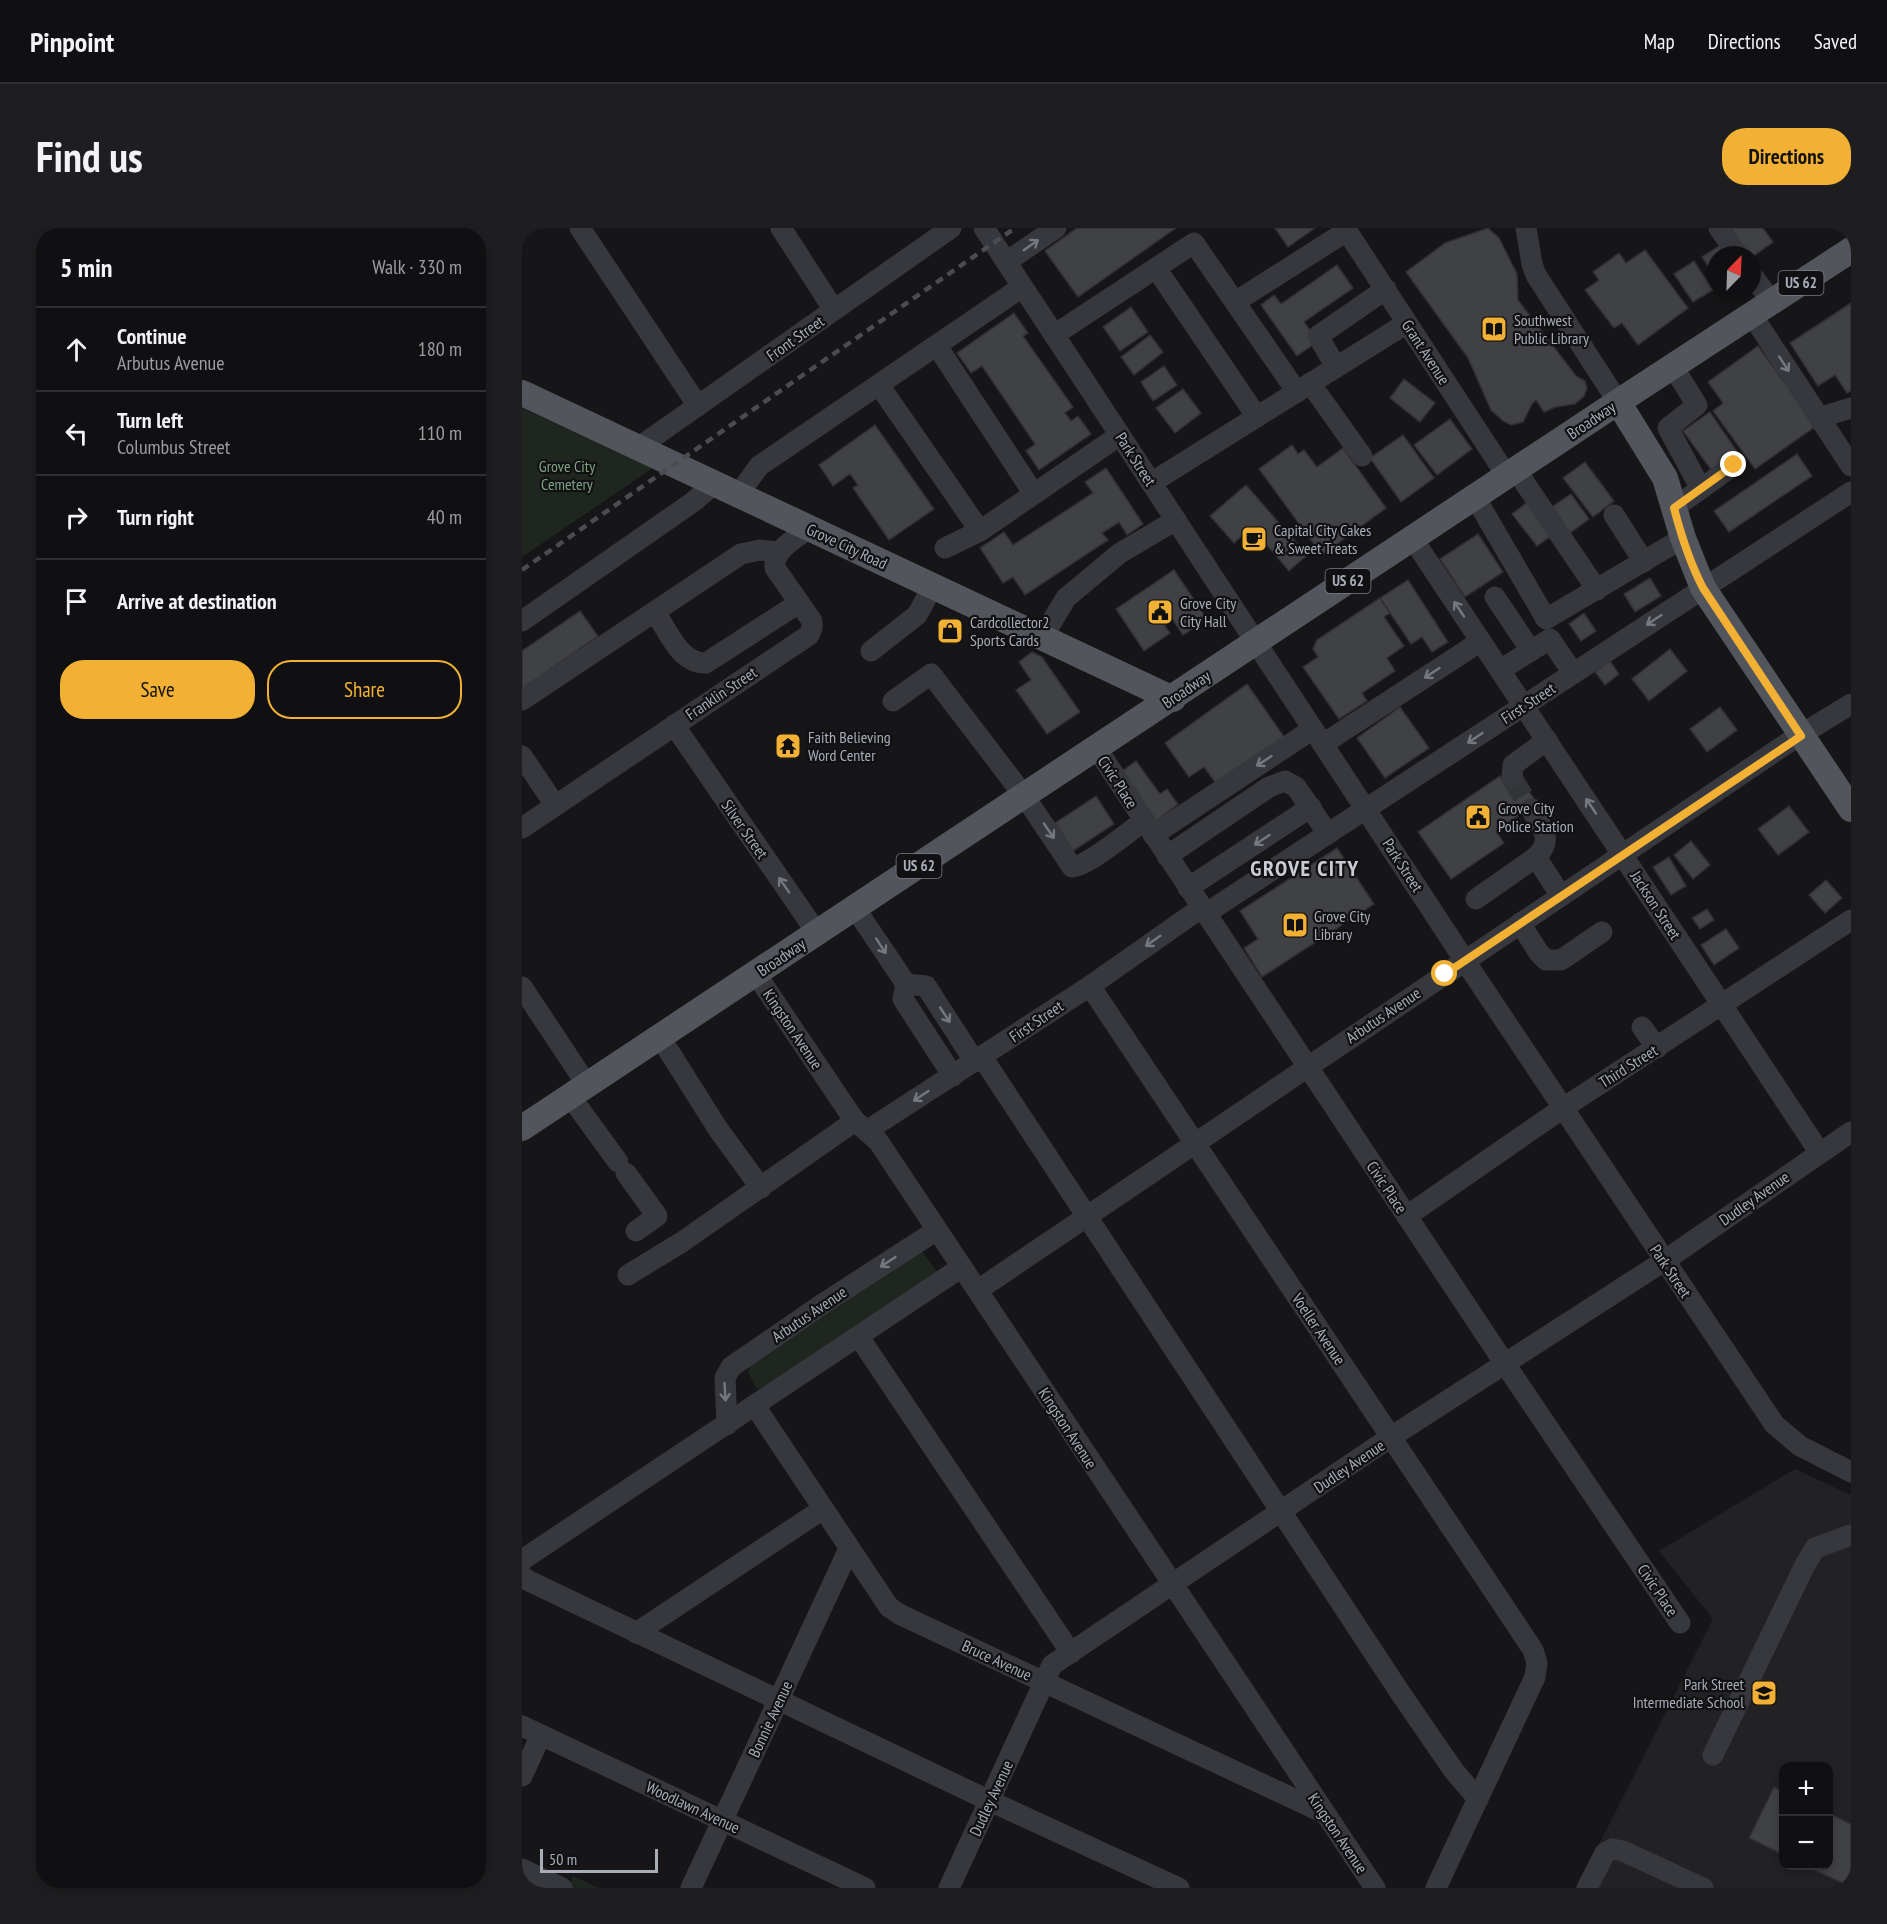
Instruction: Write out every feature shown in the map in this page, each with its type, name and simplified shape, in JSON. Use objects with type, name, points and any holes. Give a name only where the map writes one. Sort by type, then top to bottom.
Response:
[{"type":"main road","name":"Broadway","points":[[522,1128],[1851,250]]},
{"type":"main road","name":"Grove City Road","points":[[522,393],[1173,699]]},
{"type":"main road","points":[[1618,402],[1665,478],[1683,538],[1703,588],[1851,810]]},
{"type":"street","points":[[580,228],[698,406]]},
{"type":"street","points":[[781,228],[834,310]]},
{"type":"street","name":"Front Street","points":[[639,447],[951,228]]},
{"type":"street","name":"Park Street","points":[[984,228],[1465,960],[1774,1424],[1800,1446],[1851,1472]]},
{"type":"street","points":[[1006,262],[1056,228]]},
{"type":"street","points":[[1526,228],[1536,274],[1618,402]]},
{"type":"street","points":[[1719,228],[1732,246]]},
{"type":"street","points":[[1235,302],[1346,229]]},
{"type":"street","name":"Grant Avenue","points":[[1346,229],[1511,473],[1597,590]]},
{"type":"street","points":[[1054,335],[1156,268],[1196,235],[1235,302],[1362,456]]},
{"type":"street","points":[[1156,268],[1257,417]]},
{"type":"street","points":[[739,494],[759,466],[1022,287]]},
{"type":"street","points":[[1336,367],[1318,336],[1386,289]]},
{"type":"street","points":[[1759,300],[1820,420],[1851,466]]},
{"type":"street","points":[[1151,483],[1407,322]]},
{"type":"street","points":[[937,346],[1034,494]]},
{"type":"street","points":[[1673,367],[1697,405],[1668,428],[1701,489]]},
{"type":"street","points":[[879,385],[980,531]]},
{"type":"street","points":[[1820,420],[1851,408]]},
{"type":"street","points":[[945,549],[980,531],[1120,435]]},
{"type":"street","points":[[1674,508],[1734,465]]},
{"type":"street","points":[[522,621],[693,502],[715,483]]},
{"type":"street","name":"First Street","points":[[628,1275],[682,1242],[761,1188],[862,1126],[953,1076],[1203,911],[1366,810],[1851,492]]},
{"type":"street","points":[[1475,497],[1528,587],[1573,673]]},
{"type":"street","points":[[1614,515],[1644,562]]},
{"type":"street","points":[[1042,638],[1066,598],[1120,553],[1176,520]]},
{"type":"street","points":[[522,700],[741,554],[760,550],[780,552],[809,528]]},
{"type":"street","name":"Jackson Street","points":[[1413,538],[1820,1153]]},
{"type":"street","points":[[1500,670],[1531,651],[1548,629],[1597,590],[1683,538]]},
{"type":"street","name":"Franklin Street","points":[[522,828],[809,634],[812,621],[775,568],[774,562],[780,552]]},
{"type":"street","points":[[871,651],[917,615],[933,586]]},
{"type":"street","points":[[1495,597],[1531,651]]},
{"type":"street","points":[[655,612],[685,657],[706,663],[799,603]]},
{"type":"street","points":[[894,701],[931,674],[1025,797],[1072,867],[1078,867],[1099,853],[1318,736],[1481,641]]},
{"type":"street","points":[[717,657],[735,685]]},
{"type":"street","name":"Arbutus Avenue","points":[[978,1290],[1520,923],[1851,704]]},
{"type":"street","name":"Silver Street","points":[[674,725],[817,933]]},
{"type":"street","points":[[1512,778],[1513,765],[1547,740]]},
{"type":"street","name":"Civic Place","points":[[1097,749],[1505,1364],[1680,1623]]},
{"type":"street","points":[[522,756],[555,805]]},
{"type":"street","points":[[1167,856],[1269,787],[1285,781],[1296,787],[1329,834]]},
{"type":"street","points":[[1188,888],[1311,807]]},
{"type":"street","points":[[1476,899],[1546,848],[1547,842],[1531,809]]},
{"type":"street","points":[[1536,857],[1562,896]]},
{"type":"street","points":[[855,908],[906,984],[903,999],[953,1076]]},
{"type":"street","name":"Third Street","points":[[1407,1216],[1563,1108],[1851,920]]},
{"type":"street","points":[[1520,923],[1546,960],[1561,960],[1602,932]]},
{"type":"street","name":"Kingston Avenue","points":[[756,974],[862,1126],[878,1141],[1375,1888]]},
{"type":"street","points":[[906,984],[926,986],[978,1059],[1086,1217],[1454,1771],[1478,1798],[1436,1888]]},
{"type":"street","name":"Voeller Avenue","points":[[1090,986],[1533,1650],[1537,1663],[1535,1677],[1478,1798]]},
{"type":"street","points":[[522,987],[622,1168],[657,1216],[636,1231]]},
{"type":"street","points":[[1642,1027],[1657,1048]]},
{"type":"street","points":[[660,1037],[718,1129],[761,1188]]},
{"type":"street","name":"Dudley Avenue","points":[[949,1888],[1052,1665],[1173,1586],[1391,1437],[1664,1260],[1851,1132]]},
{"type":"street","name":"Arbutus Avenue","points":[[727,1425],[724,1383],[730,1367],[937,1230]]},
{"type":"street","points":[[522,1560],[962,1267]]},
{"type":"street","points":[[859,1337],[1071,1653]]},
{"type":"street","name":"Bruce Avenue","points":[[755,1406],[885,1601],[901,1615],[1324,1813]]},
{"type":"street","points":[[636,1633],[823,1509]]},
{"type":"street","points":[[1713,1755],[1815,1548],[1851,1535]]},
{"type":"street","name":"Bonnie Avenue","points":[[691,1888],[849,1549]]},
{"type":"street","points":[[522,1575],[527,1580],[636,1633],[990,1800],[1146,1881],[1179,1888]]},
{"type":"street","points":[[522,1776],[532,1730]]},
{"type":"street","name":"Woodlawn Avenue","points":[[532,1730],[865,1888]]},
{"type":"street","points":[[1587,1888],[1605,1852],[1612,1849],[1623,1851],[1702,1888]]},
{"type":"street","points":[[522,1869],[562,1888]]},
{"type":"shaded area","name":"Park Street Intermediate School","points":[[1795,1469],[1851,1495],[1851,1888],[1577,1888],[1713,1619],[1659,1551]]},
{"type":"green space","name":"Grove City Cemetery","points":[[522,408],[653,468],[522,557]]},
{"type":"green space","points":[[921,1250],[938,1273],[766,1387],[757,1389],[748,1372],[754,1358]]},
{"type":"green space","points":[[573,1876],[599,1888],[568,1888]]},
{"type":"building","points":[[1077,228],[1176,228],[1078,297],[1045,251]]},
{"type":"building","points":[[1275,228],[1315,228],[1288,247]]},
{"type":"building","name":"Southwest Public Library","points":[[1488,228],[1499,238],[1517,274],[1518,300],[1576,376],[1585,381],[1587,388],[1584,396],[1575,404],[1556,407],[1544,412],[1536,400],[1523,422],[1511,425],[1491,410],[1468,358],[1406,272],[1445,243]]},
{"type":"building","points":[[1726,228],[1763,228],[1773,242],[1761,251],[1761,246],[1739,246]]},
{"type":"building","points":[[1645,250],[1688,308],[1638,345],[1622,323],[1614,328],[1585,290],[1599,280],[1593,272],[1619,253],[1626,263]]},
{"type":"building","points":[[1707,254],[1707,264],[1702,257]]},
{"type":"building","points":[[1694,261],[1707,281],[1707,294],[1693,302],[1674,274]]},
{"type":"building","points":[[1337,265],[1353,288],[1304,322],[1318,341],[1297,356],[1261,305],[1274,295],[1281,304]]},
{"type":"building","points":[[1851,303],[1851,391],[1847,393],[1835,375],[1818,386],[1790,343]]},
{"type":"building","points":[[1131,307],[1148,332],[1120,351],[1103,327]]},
{"type":"building","points":[[1014,313],[1028,333],[1023,336],[1073,407],[1065,413],[1071,421],[1078,416],[1091,434],[1039,470],[1026,451],[1035,444],[982,366],[971,373],[957,353]]},
{"type":"building","points":[[1150,335],[1163,352],[1134,375],[1121,357]]},
{"type":"building","points":[[1758,346],[1816,426],[1755,469],[1713,411],[1723,403],[1708,382]]},
{"type":"building","points":[[1164,366],[1177,385],[1153,401],[1141,382]]},
{"type":"building","points":[[1404,379],[1435,403],[1420,422],[1390,398]]},
{"type":"building","points":[[1183,389],[1201,413],[1175,433],[1156,408]]},
{"type":"building","points":[[1710,412],[1738,453],[1712,471],[1683,431]]},
{"type":"building","points":[[1450,419],[1472,449],[1437,475],[1414,445]]},
{"type":"building","points":[[875,425],[934,509],[889,540],[853,488],[858,485],[850,474],[833,486],[819,465]]},
{"type":"building","points":[[1403,435],[1434,478],[1401,502],[1370,458]]},
{"type":"building","points":[[1292,445],[1298,454],[1304,450],[1317,467],[1343,448],[1386,508],[1322,555],[1259,469]]},
{"type":"building","points":[[1797,454],[1812,476],[1729,532],[1714,511]]},
{"type":"building","points":[[1585,462],[1614,501],[1593,517],[1563,478]]},
{"type":"building","points":[[1106,468],[1143,524],[1127,535],[1119,522],[1102,533],[1108,540],[1025,595],[1013,577],[1003,583],[980,548],[1004,532],[1013,545],[1093,493],[1085,482]]},
{"type":"building","points":[[1246,485],[1307,555],[1289,571],[1266,544],[1260,549],[1246,532],[1234,543],[1210,516]]},
{"type":"building","points":[[1571,494],[1589,519],[1570,533],[1552,507]]},
{"type":"building","points":[[1529,501],[1554,534],[1537,546],[1512,514]]},
{"type":"building","points":[[1478,534],[1503,572],[1465,597],[1440,559]]},
{"type":"building","name":"Grove City City Hall","points":[[1174,570],[1207,619],[1183,635],[1170,615],[1161,620],[1170,633],[1144,651],[1116,609]]},
{"type":"building","points":[[1650,578],[1661,596],[1635,612],[1624,594]]},
{"type":"building","points":[[1408,580],[1448,642],[1432,652],[1422,637],[1411,644],[1380,598]]},
{"type":"building","points":[[1380,598],[1390,613],[1384,617],[1404,646],[1387,658],[1395,671],[1362,693],[1367,701],[1339,719],[1303,667],[1318,657],[1313,649],[1317,640]]},
{"type":"building","points":[[580,611],[598,636],[522,689],[522,651]]},
{"type":"building","points":[[1584,613],[1596,631],[1581,641],[1569,624]]},
{"type":"building","points":[[1670,649],[1687,671],[1649,701],[1632,679]]},
{"type":"building","points":[[1032,652],[1042,657],[1080,712],[1047,734],[1016,690],[1031,680],[1019,662]]},
{"type":"building","points":[[1610,661],[1619,674],[1605,685],[1595,672]]},
{"type":"building","points":[[1247,684],[1285,738],[1218,786],[1204,767],[1189,777],[1165,743]]},
{"type":"building","points":[[1400,707],[1429,748],[1385,778],[1357,738]]},
{"type":"building","points":[[1720,707],[1737,730],[1707,752],[1690,729]]},
{"type":"building","points":[[1136,761],[1160,794],[1167,789],[1178,804],[1156,821],[1121,772]]},
{"type":"building","name":"Grove City Police Station","points":[[1500,776],[1507,785],[1519,777],[1537,803],[1496,831],[1504,843],[1451,879],[1418,832]]},
{"type":"building","points":[[1096,796],[1114,824],[1073,851],[1055,823]]},
{"type":"building","points":[[1789,806],[1809,832],[1778,855],[1758,829]]},
{"type":"building","points":[[1691,841],[1710,865],[1693,879],[1674,855]]},
{"type":"building","name":"Grove City Library","points":[[1337,848],[1374,904],[1262,977],[1244,948],[1258,939],[1240,911]]},
{"type":"building","points":[[1669,857],[1686,886],[1671,895],[1653,867]]},
{"type":"building","points":[[1826,880],[1842,898],[1825,913],[1809,895]]},
{"type":"building","points":[[1707,909],[1714,920],[1700,929],[1692,918]]},
{"type":"building","points":[[1726,929],[1739,948],[1714,965],[1701,945]]},
{"type":"building","points":[[1774,1787],[1779,1790],[1779,1853],[1749,1838]]},
{"type":"building","points":[[1833,1815],[1851,1824],[1851,1887],[1815,1870],[1833,1870]]},
{"type":"tunnel","points":[[1512,778],[1531,809]]},
{"type":"railway","points":[[522,570],[1015,228]]},
{"type":"place","name":"Southwest Public Library","points":[[1494,329]]},
{"type":"place","name":"Capital City Cakes & Sweet Treats","points":[[1254,539]]},
{"type":"place","name":"Grove City City Hall","points":[[1160,612]]},
{"type":"place","name":"Cardcollector2 Sports Cards","points":[[950,631]]},
{"type":"place","name":"Faith Believing Word Center","points":[[788,746]]},
{"type":"place","name":"Grove City Police Station","points":[[1478,817]]},
{"type":"place","name":"Grove City Library","points":[[1295,925]]},
{"type":"place","name":"Park Street Intermediate School","points":[[1764,1693]]},
{"type":"district","name":"GROVE CITY","points":[[1305,868]]},
{"type":"route","points":[[1445,974],[1801,736],[1703,588],[1695,572],[1674,508],[1734,465]]}]
